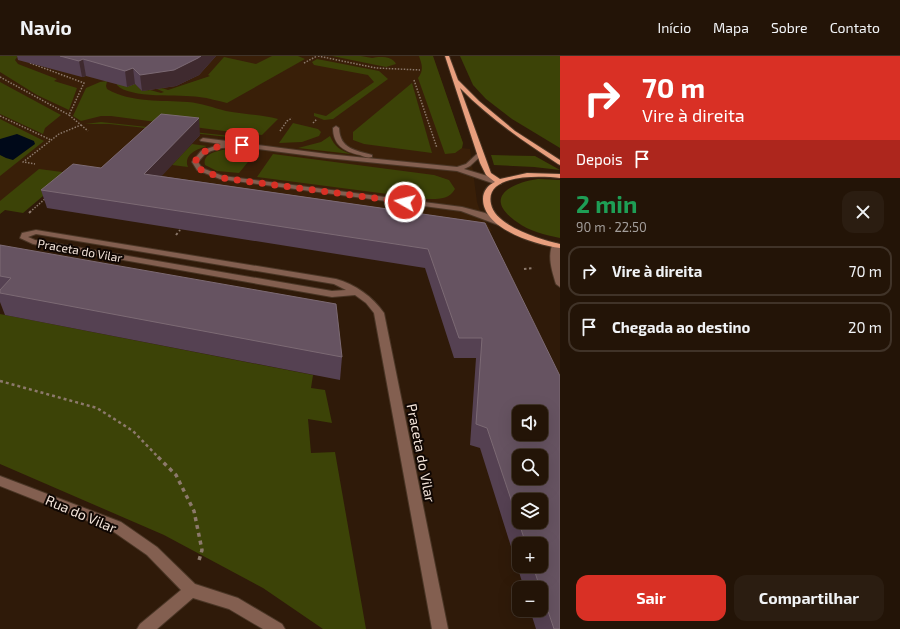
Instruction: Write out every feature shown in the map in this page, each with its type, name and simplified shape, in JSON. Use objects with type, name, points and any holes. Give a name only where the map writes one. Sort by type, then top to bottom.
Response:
[{"type":"main road","points":[[447,56],[481,153],[483,163],[488,174],[499,182]]},
{"type":"main road","points":[[454,78],[477,102],[513,132],[560,163]]},
{"type":"main road","points":[[558,246],[520,234],[504,224],[492,214],[487,204],[487,194],[492,186],[511,177],[529,174],[560,176]]},
{"type":"street","points":[[336,128],[335,136],[338,142],[344,147],[380,159],[406,164]]},
{"type":"street","points":[[203,140],[327,156],[458,169],[499,182]]},
{"type":"street","points":[[242,145],[228,145],[207,150],[198,156],[195,162],[199,169],[222,178],[462,209],[504,224]]},
{"type":"street","points":[[458,169],[468,165],[481,153]]},
{"type":"street","name":"Praceta do Vilar","points":[[357,292],[332,294],[33,242],[24,238],[25,235],[29,233],[43,233],[336,282],[357,292],[368,298],[379,314],[440,629]]},
{"type":"street","points":[[558,246],[554,254],[555,268],[560,284]]},
{"type":"street","name":"Rua do Vilar","points":[[0,481],[116,526],[152,551],[191,590],[233,603],[277,629]]},
{"type":"street","points":[[145,629],[191,590]]},
{"type":"path","points":[[304,63],[318,56],[376,68],[420,70]]},
{"type":"path","points":[[29,62],[35,66],[84,82],[70,115]]},
{"type":"path","points":[[35,66],[40,64]]},
{"type":"path","points":[[0,77],[70,115],[88,131]]},
{"type":"path","points":[[414,80],[437,149]]},
{"type":"path","points":[[0,116],[51,140]]},
{"type":"path","points":[[313,123],[317,119]]},
{"type":"path","points":[[35,164],[23,162],[59,134],[81,125]]},
{"type":"path","points":[[23,217],[47,197]]},
{"type":"path","points":[[524,269],[534,268]]},
{"type":"path","points":[[0,381],[97,408],[133,431],[176,475],[194,511],[202,550],[191,590]]},
{"type":"shaded area","points":[[0,56],[433,56],[463,143],[462,148],[470,149],[477,202],[481,214],[492,231],[52,171],[0,214]]},
{"type":"green space","points":[[0,56],[18,56],[15,60],[18,64],[57,79],[54,81],[77,88],[69,110],[37,95],[0,72]]},
{"type":"green space","points":[[272,56],[298,56],[305,59],[227,103],[191,96],[143,94],[123,89],[117,85],[117,83],[132,81],[142,91],[150,90],[161,93],[164,92],[157,89],[162,88],[168,90],[210,76],[208,75],[224,57],[256,64]]},
{"type":"green space","points":[[332,56],[361,56],[372,58],[386,57],[392,59],[396,64],[386,67]]},
{"type":"green space","points":[[419,56],[433,56],[463,143],[462,148],[455,153],[445,154],[418,78],[422,67]]},
{"type":"green space","points":[[460,56],[560,56],[560,148],[512,119],[486,99],[473,85]]},
{"type":"green space","points":[[317,59],[379,71],[388,79],[333,119],[324,120],[314,116],[314,113],[326,116],[374,82],[368,75],[314,65],[312,62]]},
{"type":"green space","points":[[107,81],[107,89],[126,97],[203,104],[226,111],[278,119],[262,135],[111,116],[101,116],[81,121],[73,116],[86,88],[100,82]]},
{"type":"green space","points":[[0,82],[61,115],[45,128],[43,134],[0,114]]},
{"type":"green space","points":[[412,83],[432,153],[364,144],[353,140],[353,132]]},
{"type":"green space","points":[[0,119],[44,141],[0,176]]},
{"type":"green space","points":[[101,122],[259,139],[109,124],[85,124]]},
{"type":"green space","points":[[293,123],[318,129],[321,132],[319,136],[302,142],[279,143]]},
{"type":"green space","points":[[330,136],[338,148],[351,154],[298,148],[321,142]]},
{"type":"green space","points":[[192,144],[207,146],[189,155],[187,162],[188,167],[172,165]]},
{"type":"green space","points":[[227,149],[256,152],[239,173],[217,171],[205,165],[208,155]]},
{"type":"green space","points":[[273,154],[434,175],[449,180],[455,189],[453,193],[446,197],[439,199],[426,199],[257,177]]},
{"type":"green space","points":[[491,155],[535,156],[560,170],[494,165]]},
{"type":"green space","points":[[39,169],[70,173],[23,213],[5,210],[0,214],[0,201]]},
{"type":"green space","points":[[538,179],[560,180],[560,238],[549,236],[527,228],[517,222],[502,206],[501,199],[504,193],[510,188],[518,184]]},
{"type":"green space","points":[[0,314],[313,375],[311,388],[325,390],[332,423],[308,419],[311,453],[335,452],[366,629],[323,629],[263,588],[164,535],[0,464]]},
{"type":"water","points":[[17,134],[34,141],[35,144],[13,160],[0,155],[0,139]]},
{"type":"building","points":[[60,56],[201,56],[174,70],[140,75],[133,68],[125,71],[83,59],[79,61]]},
{"type":"building","points":[[161,114],[199,118],[144,174],[485,223],[560,376],[560,629],[554,629],[548,611],[548,581],[538,581],[535,573],[548,573],[548,537],[524,537],[521,529],[548,529],[548,493],[512,493],[512,502],[487,428],[476,424],[482,338],[459,338],[428,249],[41,190],[73,164],[101,168]]},
{"type":"building","points":[[0,245],[336,304],[342,357],[0,293],[0,290],[11,278],[0,276]]},
{"type":"route","points":[[242,145],[228,145],[207,150],[198,156],[195,162],[199,169],[222,178],[405,202]]}]
